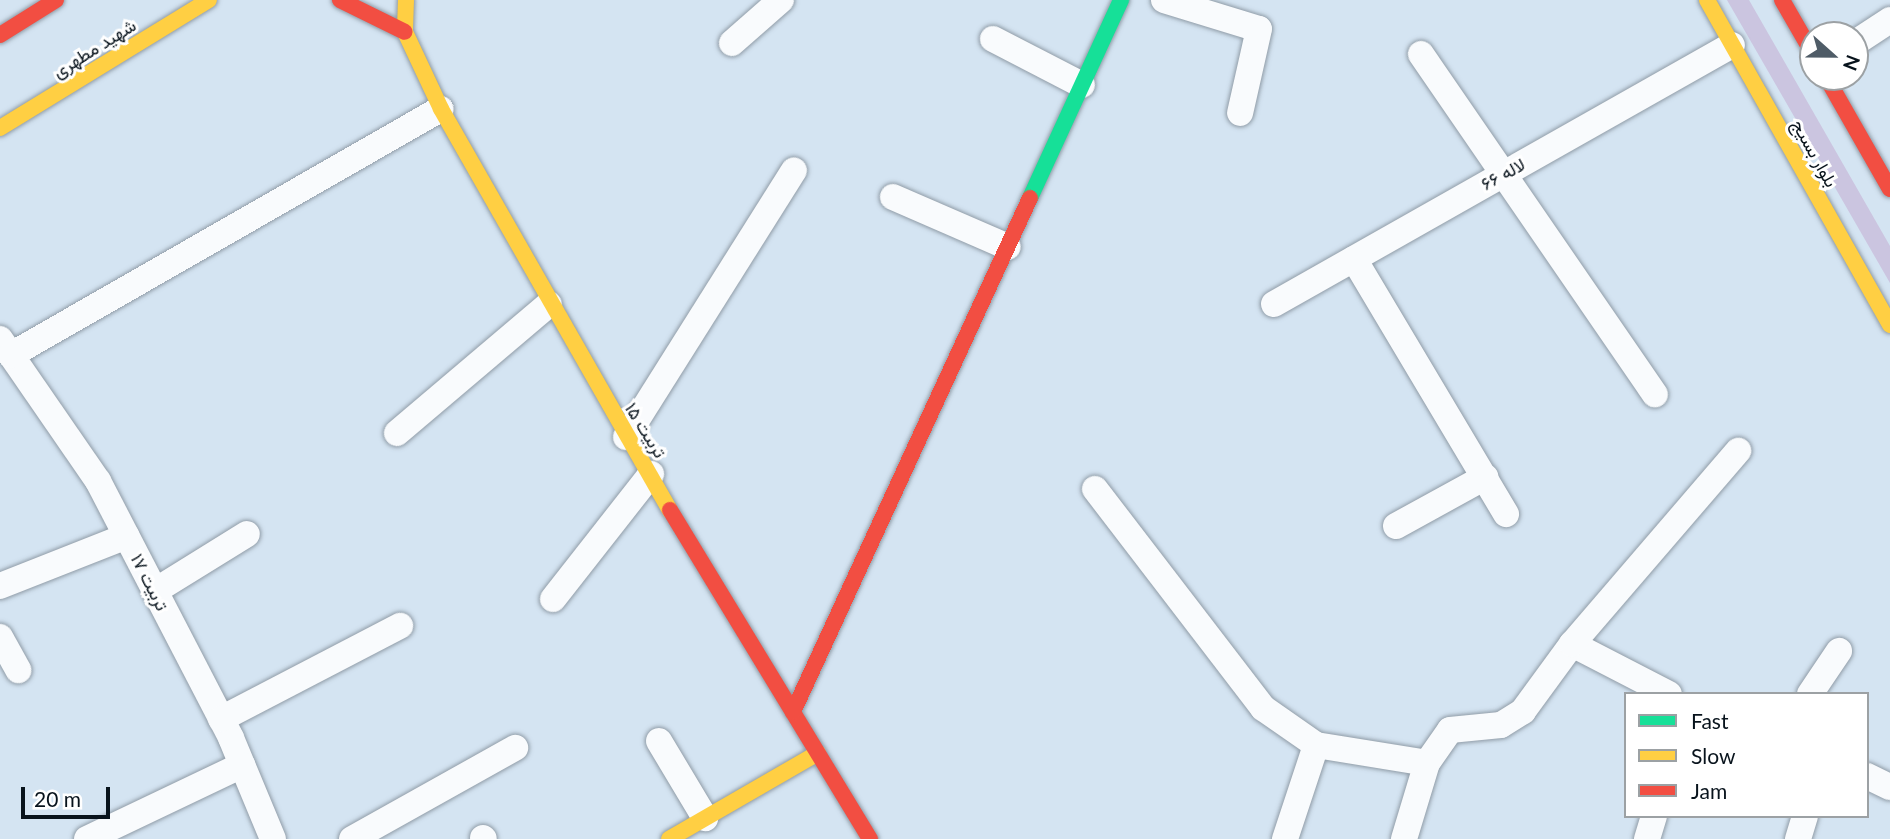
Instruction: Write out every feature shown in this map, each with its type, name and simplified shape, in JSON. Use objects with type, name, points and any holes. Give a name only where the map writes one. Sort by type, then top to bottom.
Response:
[{"type":"street","points":[[3,29],[56,0]]},
{"type":"street","name":"شهید مطهری","points":[[0,128],[209,0]]},
{"type":"street","points":[[340,0],[405,32]]},
{"type":"street","name":"تربیت ۱۵","points":[[406,0],[405,32],[441,109],[626,437],[651,474],[870,839]]},
{"type":"street","points":[[732,43],[781,0]]},
{"type":"street","points":[[793,712],[1121,0]]},
{"type":"street","points":[[1164,0],[1259,29],[1240,113]]},
{"type":"street","name":"بلوار بسیج","points":[[1707,0],[1890,325]]},
{"type":"street","points":[[1782,0],[1799,30]]},
{"type":"street","points":[[1869,34],[1890,20]]},
{"type":"street","points":[[993,39],[1082,85]]},
{"type":"street","name":"لاله ۶۶","points":[[1274,304],[1732,45]]},
{"type":"street","points":[[1421,54],[1655,394]]},
{"type":"street","points":[[1834,91],[1890,189]]},
{"type":"street","points":[[6,347],[441,109]]},
{"type":"street","points":[[626,437],[794,170]]},
{"type":"street","points":[[892,197],[1008,247]]},
{"type":"street","points":[[1354,259],[1506,514]]},
{"type":"street","points":[[397,433],[549,304]]},
{"type":"street","name":"تربیت ۱۷","points":[[6,347],[97,481],[127,536],[221,719],[273,839]]},
{"type":"street","points":[[1404,839],[1427,763],[1450,730],[1501,725],[1522,711],[1572,644],[1738,451]]},
{"type":"street","points":[[552,599],[651,474]]},
{"type":"street","points":[[1396,526],[1485,477]]},
{"type":"street","points":[[1095,489],[1263,708],[1316,745],[1427,763]]},
{"type":"street","points":[[155,591],[247,534]]},
{"type":"street","points":[[0,586],[127,536]]},
{"type":"street","points":[[221,719],[400,626]]},
{"type":"street","points":[[0,637],[18,670]]},
{"type":"street","points":[[1572,644],[1665,692]]},
{"type":"street","points":[[1811,692],[1839,651]]},
{"type":"street","points":[[659,741],[705,818]]},
{"type":"street","points":[[1285,839],[1316,745]]},
{"type":"street","points":[[352,839],[515,748]]},
{"type":"street","points":[[669,839],[818,753]]},
{"type":"street","points":[[87,839],[115,833],[242,765]]},
{"type":"street","points":[[1869,777],[1890,787]]},
{"type":"street","points":[[1647,839],[1653,818]]},
{"type":"street","points":[[1798,839],[1804,818]]},
{"type":"shaded area","points":[[1727,0],[1749,0],[1890,246],[1890,283]]},
{"type":"traffic: fast","points":[[1030,198],[1121,0]]},
{"type":"traffic: slow","points":[[0,128],[209,0]]},
{"type":"traffic: slow","points":[[406,0],[405,32],[441,109],[670,510]]},
{"type":"traffic: slow","points":[[1707,0],[1890,325]]},
{"type":"traffic: slow","points":[[669,839],[818,753]]},
{"type":"traffic: jam","points":[[0,35],[56,0]]},
{"type":"traffic: jam","points":[[340,0],[405,32]]},
{"type":"traffic: jam","points":[[1782,0],[1799,30]]},
{"type":"traffic: jam","points":[[1834,91],[1890,189]]},
{"type":"traffic: jam","points":[[793,712],[1030,198]]},
{"type":"traffic: jam","points":[[670,510],[870,839]]}]
